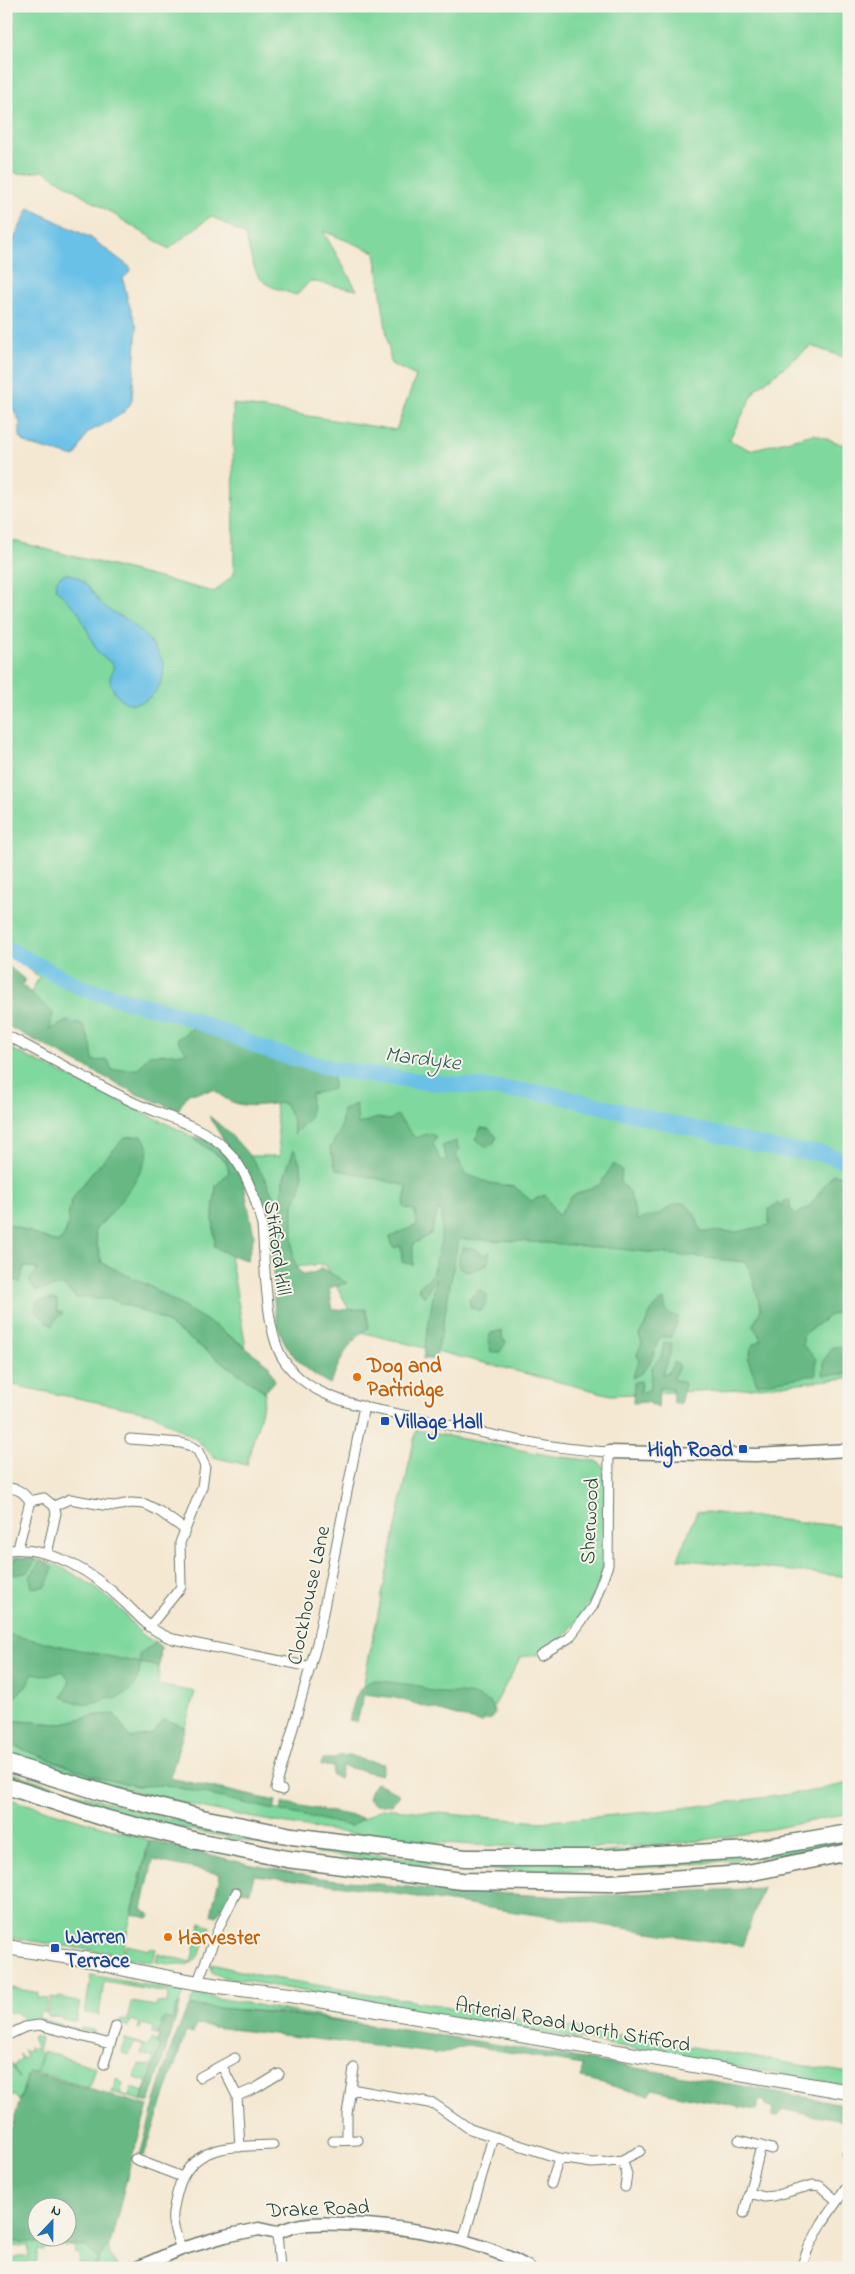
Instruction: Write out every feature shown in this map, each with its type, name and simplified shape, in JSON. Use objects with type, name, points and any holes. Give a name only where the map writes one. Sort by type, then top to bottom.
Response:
[{"type":"highway","points":[[6,1764],[114,1796],[202,1818],[292,1836],[465,1858],[601,1858],[750,1850],[849,1833]]},
{"type":"highway","points":[[6,1786],[108,1819],[197,1841],[287,1859],[462,1882],[610,1884],[744,1874],[849,1852]]},
{"type":"highway","points":[[750,1850],[849,1822]]},
{"type":"highway","points":[[788,1866],[849,1859]]},
{"type":"main road","name":"Arterial Road North Stifford","points":[[6,1947],[100,1963],[200,1976],[290,1995],[849,2092]]},
{"type":"main road","name":"Arterial Road North Stifford","points":[[100,1963],[198,1984],[290,1995]]},
{"type":"street","name":"Stifford Hill","points":[[6,1035],[134,1102],[196,1129],[223,1146],[243,1172],[258,1209],[262,1225],[272,1334],[283,1359],[305,1382],[318,1390],[330,1396],[364,1406]]},
{"type":"street","points":[[364,1406],[549,1446],[609,1452],[756,1455],[849,1450]]},
{"type":"street","name":"Clockhouse Lane","points":[[277,1791],[311,1667],[364,1406]]},
{"type":"street","points":[[130,1438],[181,1443],[191,1446],[202,1458],[205,1475],[180,1544],[181,1587],[149,1628]]},
{"type":"street","name":"Sherwood","points":[[541,1655],[569,1638],[593,1606],[608,1565],[609,1452]]},
{"type":"street","points":[[6,1488],[16,1488],[24,1493],[30,1501]]},
{"type":"street","points":[[30,1501],[44,1498],[54,1506],[56,1513],[47,1554]]},
{"type":"street","points":[[54,1506],[65,1500],[76,1499],[115,1506],[131,1503],[144,1504],[159,1511],[184,1529]]},
{"type":"street","points":[[18,1548],[30,1501]]},
{"type":"street","points":[[6,1550],[18,1548],[47,1554],[74,1565],[104,1584],[149,1628],[173,1640],[311,1667]]},
{"type":"street","points":[[200,1976],[220,1924],[236,1893]]},
{"type":"street","points":[[6,2036],[25,2027],[39,2025],[110,2044]]},
{"type":"street","points":[[104,2064],[116,2026]]},
{"type":"street","points":[[200,2077],[235,2058]]},
{"type":"street","points":[[222,2066],[237,2096],[240,2147]]},
{"type":"street","points":[[347,2140],[347,2114],[354,2068]]},
{"type":"street","points":[[237,2096],[256,2088],[279,2074]]},
{"type":"street","points":[[351,2089],[434,2104],[470,2129],[559,2158],[592,2163],[622,2160],[640,2151]]},
{"type":"street","points":[[463,2241],[493,2137]]},
{"type":"street","points":[[333,2141],[358,2140]]},
{"type":"street","points":[[739,2140],[772,2149]]},
{"type":"street","points":[[181,2249],[171,2219],[182,2177],[195,2160],[202,2155],[217,2150],[273,2145]]},
{"type":"street","points":[[744,2213],[761,2146]]},
{"type":"street","points":[[551,2184],[559,2158]]},
{"type":"street","points":[[135,2160],[182,2177]]},
{"type":"street","points":[[622,2160],[627,2174],[625,2187]]},
{"type":"street","points":[[750,2193],[764,2197],[773,2196],[813,2184],[820,2186],[837,2200]]},
{"type":"street","points":[[801,2268],[808,2249],[822,2222],[849,2184]]},
{"type":"street","name":"Drake Road","points":[[137,2268],[181,2249],[226,2236],[258,2229],[277,2234],[287,2228],[305,2224],[373,2225],[429,2233],[463,2241],[511,2258],[529,2268]]},
{"type":"street","points":[[277,2234],[280,2268]]},
{"type":"green space","points":[[6,6],[849,6],[849,359],[811,346],[756,389],[729,440],[750,450],[814,434],[849,447],[849,1378],[740,1389],[611,1395],[361,1332],[325,1264],[284,1268],[272,1207],[250,1156],[280,1156],[274,1092],[199,1084],[160,1094],[15,1023],[39,977],[6,951],[6,539],[214,592],[234,574],[233,404],[396,430],[416,376],[391,364],[375,252],[323,231],[357,290],[310,281],[297,295],[282,291],[264,282],[255,269],[245,235],[211,216],[169,249],[44,171],[18,174],[6,168]]},
{"type":"green space","points":[[6,964],[25,980],[22,985],[53,1013],[50,1030],[67,1021],[83,1025],[91,1044],[93,1061],[108,1060],[112,1070],[138,1069],[149,1055],[187,1053],[177,1039],[197,1025],[280,1061],[333,1076],[333,1089],[311,1094],[310,1118],[294,1134],[292,1117],[284,1103],[247,1106],[231,1102],[214,1090],[188,1094],[178,1110],[137,1094],[6,1025]]},
{"type":"green space","points":[[11,1049],[186,1133],[226,1161],[229,1172],[216,1186],[213,1217],[215,1247],[230,1255],[246,1347],[175,1302],[102,1263],[95,1230],[107,1218],[106,1159],[71,1202],[67,1232],[58,1243],[6,1223],[6,1058]]},
{"type":"green space","points":[[356,1104],[358,1124],[378,1118],[390,1120],[397,1115],[415,1138],[430,1133],[436,1137],[433,1144],[441,1162],[447,1159],[442,1146],[456,1141],[459,1150],[456,1156],[466,1174],[490,1183],[515,1187],[531,1201],[545,1195],[558,1216],[572,1196],[599,1185],[614,1164],[622,1171],[620,1182],[630,1193],[637,1220],[659,1214],[676,1204],[685,1203],[695,1215],[701,1231],[737,1232],[769,1225],[769,1209],[778,1203],[781,1207],[783,1201],[790,1200],[790,1208],[796,1215],[809,1207],[833,1174],[849,1177],[849,1304],[844,1310],[829,1316],[803,1335],[803,1345],[816,1359],[816,1375],[757,1384],[748,1359],[753,1344],[762,1340],[753,1326],[761,1309],[750,1269],[744,1262],[519,1241],[459,1239],[435,1359],[423,1359],[436,1278],[424,1297],[418,1288],[432,1275],[441,1241],[442,1211],[438,1210],[431,1234],[413,1244],[413,1265],[402,1262],[401,1246],[393,1248],[390,1237],[417,1225],[415,1211],[403,1207],[407,1186],[336,1169],[330,1148],[340,1131],[343,1110]]},
{"type":"green space","points":[[209,1116],[247,1152],[262,1174],[274,1198],[280,1229],[283,1180],[294,1149],[296,1153],[301,1167],[302,1181],[293,1210],[293,1255],[295,1263],[298,1270],[304,1274],[312,1273],[322,1268],[347,1283],[329,1288],[333,1310],[366,1309],[369,1327],[350,1345],[341,1359],[330,1384],[303,1366],[286,1345],[278,1324],[274,1301],[269,1226],[261,1200]]},
{"type":"green space","points":[[481,1128],[489,1129],[497,1137],[493,1144],[487,1147],[475,1139]]},
{"type":"green space","points":[[142,1136],[148,1150],[141,1170],[118,1204],[95,1230],[102,1263],[151,1287],[217,1327],[268,1364],[275,1381],[265,1392],[160,1318],[111,1299],[76,1298],[64,1285],[36,1291],[29,1281],[38,1269],[24,1266],[20,1283],[6,1273],[6,1223],[58,1243],[66,1232],[69,1209],[79,1189],[125,1137]]},
{"type":"green space","points":[[190,1136],[209,1140],[228,1156],[243,1180],[254,1236],[247,1260],[230,1255],[215,1247],[213,1213],[216,1186],[229,1172],[226,1161]]},
{"type":"green space","points":[[463,1247],[477,1249],[483,1255],[490,1251],[487,1265],[469,1272],[459,1267],[459,1256]]},
{"type":"green space","points":[[24,1266],[52,1278],[76,1298],[111,1299],[160,1318],[265,1392],[247,1465],[213,1457],[197,1440],[151,1413],[12,1385],[6,1390],[6,1273],[20,1283]]},
{"type":"green space","points":[[479,1290],[487,1295],[487,1301],[481,1311],[471,1308],[469,1299]]},
{"type":"green space","points":[[57,1300],[57,1311],[63,1313],[55,1320],[52,1326],[35,1311],[37,1301]]},
{"type":"green space","points":[[664,1300],[668,1312],[679,1317],[671,1337],[661,1337],[645,1370],[632,1378],[639,1361],[637,1354],[642,1343],[639,1336],[651,1311]]},
{"type":"green space","points":[[501,1331],[503,1340],[506,1342],[500,1352],[491,1352],[488,1341],[491,1333]]},
{"type":"green space","points":[[664,1343],[672,1343],[670,1355],[662,1375],[669,1372],[674,1362],[680,1366],[673,1379],[685,1383],[680,1405],[674,1403],[672,1388],[659,1388],[658,1408],[647,1402],[633,1403],[634,1382],[641,1381],[640,1393],[649,1390],[652,1367],[661,1357]]},
{"type":"green space","points":[[833,1347],[849,1347],[849,1374],[823,1375],[824,1360]]},
{"type":"green space","points":[[416,1430],[553,1456],[597,1461],[603,1466],[606,1522],[603,1566],[598,1587],[576,1623],[566,1634],[546,1651],[536,1655],[521,1657],[486,1721],[363,1686]]},
{"type":"green space","points":[[697,1511],[849,1527],[849,1577],[678,1559]]},
{"type":"green space","points":[[6,1557],[22,1557],[53,1564],[81,1578],[107,1597],[142,1634],[161,1647],[158,1685],[195,1692],[185,1727],[164,1720],[152,1734],[130,1738],[98,1715],[58,1724],[6,1720]]},
{"type":"green space","points":[[19,1557],[37,1560],[26,1573],[13,1575],[10,1563]]},
{"type":"green space","points":[[41,1560],[53,1568],[46,1586],[32,1588],[30,1577]]},
{"type":"green space","points":[[6,1634],[140,1663],[140,1653],[156,1643],[161,1647],[159,1667],[141,1663],[136,1682],[127,1693],[114,1699],[109,1697],[91,1704],[80,1703],[62,1697],[70,1681],[63,1671],[48,1676],[33,1673],[26,1687],[6,1704]]},
{"type":"green space","points":[[374,1680],[421,1686],[438,1693],[462,1693],[477,1696],[491,1703],[495,1713],[490,1720],[484,1717],[482,1723],[396,1698],[364,1694],[357,1722],[349,1720],[359,1691],[368,1682]]},
{"type":"green space","points":[[114,1714],[130,1738],[152,1734],[164,1719],[185,1727],[170,1778],[276,1801],[274,1810],[166,1785],[137,1786],[99,1778],[6,1743],[6,1720],[58,1724],[98,1715]]},
{"type":"green space","points":[[6,1743],[99,1778],[137,1786],[166,1785],[351,1826],[382,1808],[539,1822],[659,1811],[807,1792],[849,1783],[849,1813],[743,1834],[660,1845],[548,1847],[420,1841],[312,1828],[259,1819],[153,1796],[88,1779],[6,1752]]},
{"type":"green space","points":[[350,1755],[363,1760],[384,1764],[381,1775],[342,1766],[339,1779],[332,1775],[333,1767],[321,1765],[323,1759],[334,1759],[338,1756]]},
{"type":"green space","points":[[6,1771],[154,1815],[240,1834],[371,1854],[438,1861],[849,1838],[849,1845],[725,1861],[601,1870],[498,1870],[395,1863],[293,1849],[192,1830],[122,1812],[6,1776]]},
{"type":"green space","points":[[376,1783],[400,1795],[391,1805],[374,1804],[368,1799],[370,1791]]},
{"type":"green space","points":[[6,1798],[149,1840],[122,1954],[127,1945],[149,1950],[150,1948],[156,1949],[153,1962],[122,1957],[122,1955],[6,1937]]},
{"type":"green space","points":[[283,1802],[364,1818],[351,1826],[281,1811]]},
{"type":"green space","points":[[150,1840],[248,1864],[320,1878],[427,1889],[563,1897],[763,1888],[742,1946],[344,1886],[254,1875],[250,1892],[233,1890],[216,1917],[211,1915],[220,1874],[153,1860],[142,1909],[150,1915],[148,1918],[132,1914]]},
{"type":"green space","points":[[201,1922],[211,1927],[194,1961],[188,1964],[181,1965],[156,1962],[158,1954],[191,1962]]},
{"type":"green space","points":[[211,1964],[262,1976],[849,2073],[849,2086],[222,1977],[212,1972]]},
{"type":"green space","points":[[91,1975],[184,1992],[172,2021],[164,2019],[157,2035],[152,2033],[153,2027],[142,2024],[140,2029],[138,2029],[139,2023],[130,2020],[128,2027],[120,2023],[120,2019],[127,2021],[131,2002],[156,2006],[157,2002],[167,2003],[168,1993],[104,1982],[99,2015],[85,2013]]},
{"type":"green space","points":[[6,1987],[39,1993],[38,1998],[48,1999],[46,2013],[40,2012],[39,2018],[80,2030],[81,2028],[93,2030],[95,2034],[42,2021],[25,2022],[20,2015],[6,2011]]},
{"type":"green space","points":[[195,1994],[373,2026],[285,2013],[190,2006]]},
{"type":"green space","points":[[59,1997],[80,2002],[76,2022],[62,2019],[62,2017],[47,2016],[51,1998],[58,1999]]},
{"type":"green space","points":[[178,2004],[180,2005],[149,2103],[142,2101],[160,2048],[157,2043],[160,2036],[157,2034],[164,2018],[172,2020]]},
{"type":"green space","points":[[190,2006],[327,2019],[418,2032],[849,2105],[849,2122],[784,2110],[777,2117],[772,2116],[773,2109],[765,2106],[765,2101],[759,2100],[756,2110],[652,2089],[650,2095],[641,2094],[581,2078],[582,2065],[468,2045],[442,2054],[196,2025],[193,2034],[186,2032],[144,2156],[140,2155],[169,2053],[186,2011]]},
{"type":"green space","points":[[37,2035],[41,2038],[38,2052],[41,2054],[35,2074],[29,2072],[19,2101],[14,2095],[11,2097],[6,2087],[6,2056],[19,2078],[13,2066],[21,2059],[19,2054],[23,2059],[26,2057],[23,2049],[25,2052],[30,2050],[29,2046],[31,2050],[36,2047],[32,2037]]},
{"type":"green space","points":[[125,2039],[148,2046],[152,2039],[156,2041],[160,2048],[142,2101],[112,2092],[116,2079],[123,2083],[120,2094],[129,2096],[131,2088],[144,2092],[147,2082],[135,2078],[139,2064],[151,2067],[154,2058],[141,2054],[143,2046],[134,2043],[129,2055],[122,2053]]},
{"type":"green space","points":[[43,2051],[95,2067],[89,2088],[36,2072]]},
{"type":"green space","points":[[29,2072],[148,2106],[130,2165],[110,2245],[98,2259],[86,2246],[78,2246],[78,2196],[28,2196],[28,2242],[6,2241],[6,2146]]},
{"type":"green space","points":[[6,2241],[28,2242],[28,2246],[6,2246]]},
{"type":"green space","points":[[110,2245],[109,2255],[118,2266],[98,2268],[98,2260],[92,2266],[79,2264],[80,2254],[74,2253],[75,2247],[65,2246],[86,2246],[98,2259]]},
{"type":"green space","points":[[29,2246],[45,2246],[44,2251],[38,2250],[36,2262],[27,2261],[26,2268],[6,2268],[6,2262],[19,2257],[28,2257]]},
{"type":"green space","points":[[98,2259],[98,2268],[92,2268]]},
{"type":"water","points":[[29,208],[91,238],[131,268],[129,273],[123,278],[128,301],[137,327],[132,400],[125,411],[87,433],[75,457],[30,445],[23,441],[20,436],[20,422],[8,400],[6,242],[13,241]]},
{"type":"water","points":[[68,574],[84,582],[104,606],[137,628],[157,651],[164,667],[162,679],[157,690],[149,698],[139,703],[129,703],[119,698],[110,682],[113,664],[98,653],[78,611],[56,589],[58,578]]},
{"type":"waterway","name":"Mardyke","points":[[6,948],[82,988],[187,1017],[272,1052],[334,1069],[419,1081],[551,1094],[781,1150],[820,1153],[849,1162]]},
{"type":"place","name":"Dog and Partridge","points":[[357,1377]]},
{"type":"place","name":"Village Hall","points":[[385,1421]]},
{"type":"place","name":"High Road","points":[[743,1449]]},
{"type":"place","name":"Harvester","points":[[168,1937]]},
{"type":"place","name":"Warren Terrace","points":[[55,1948]]}]
